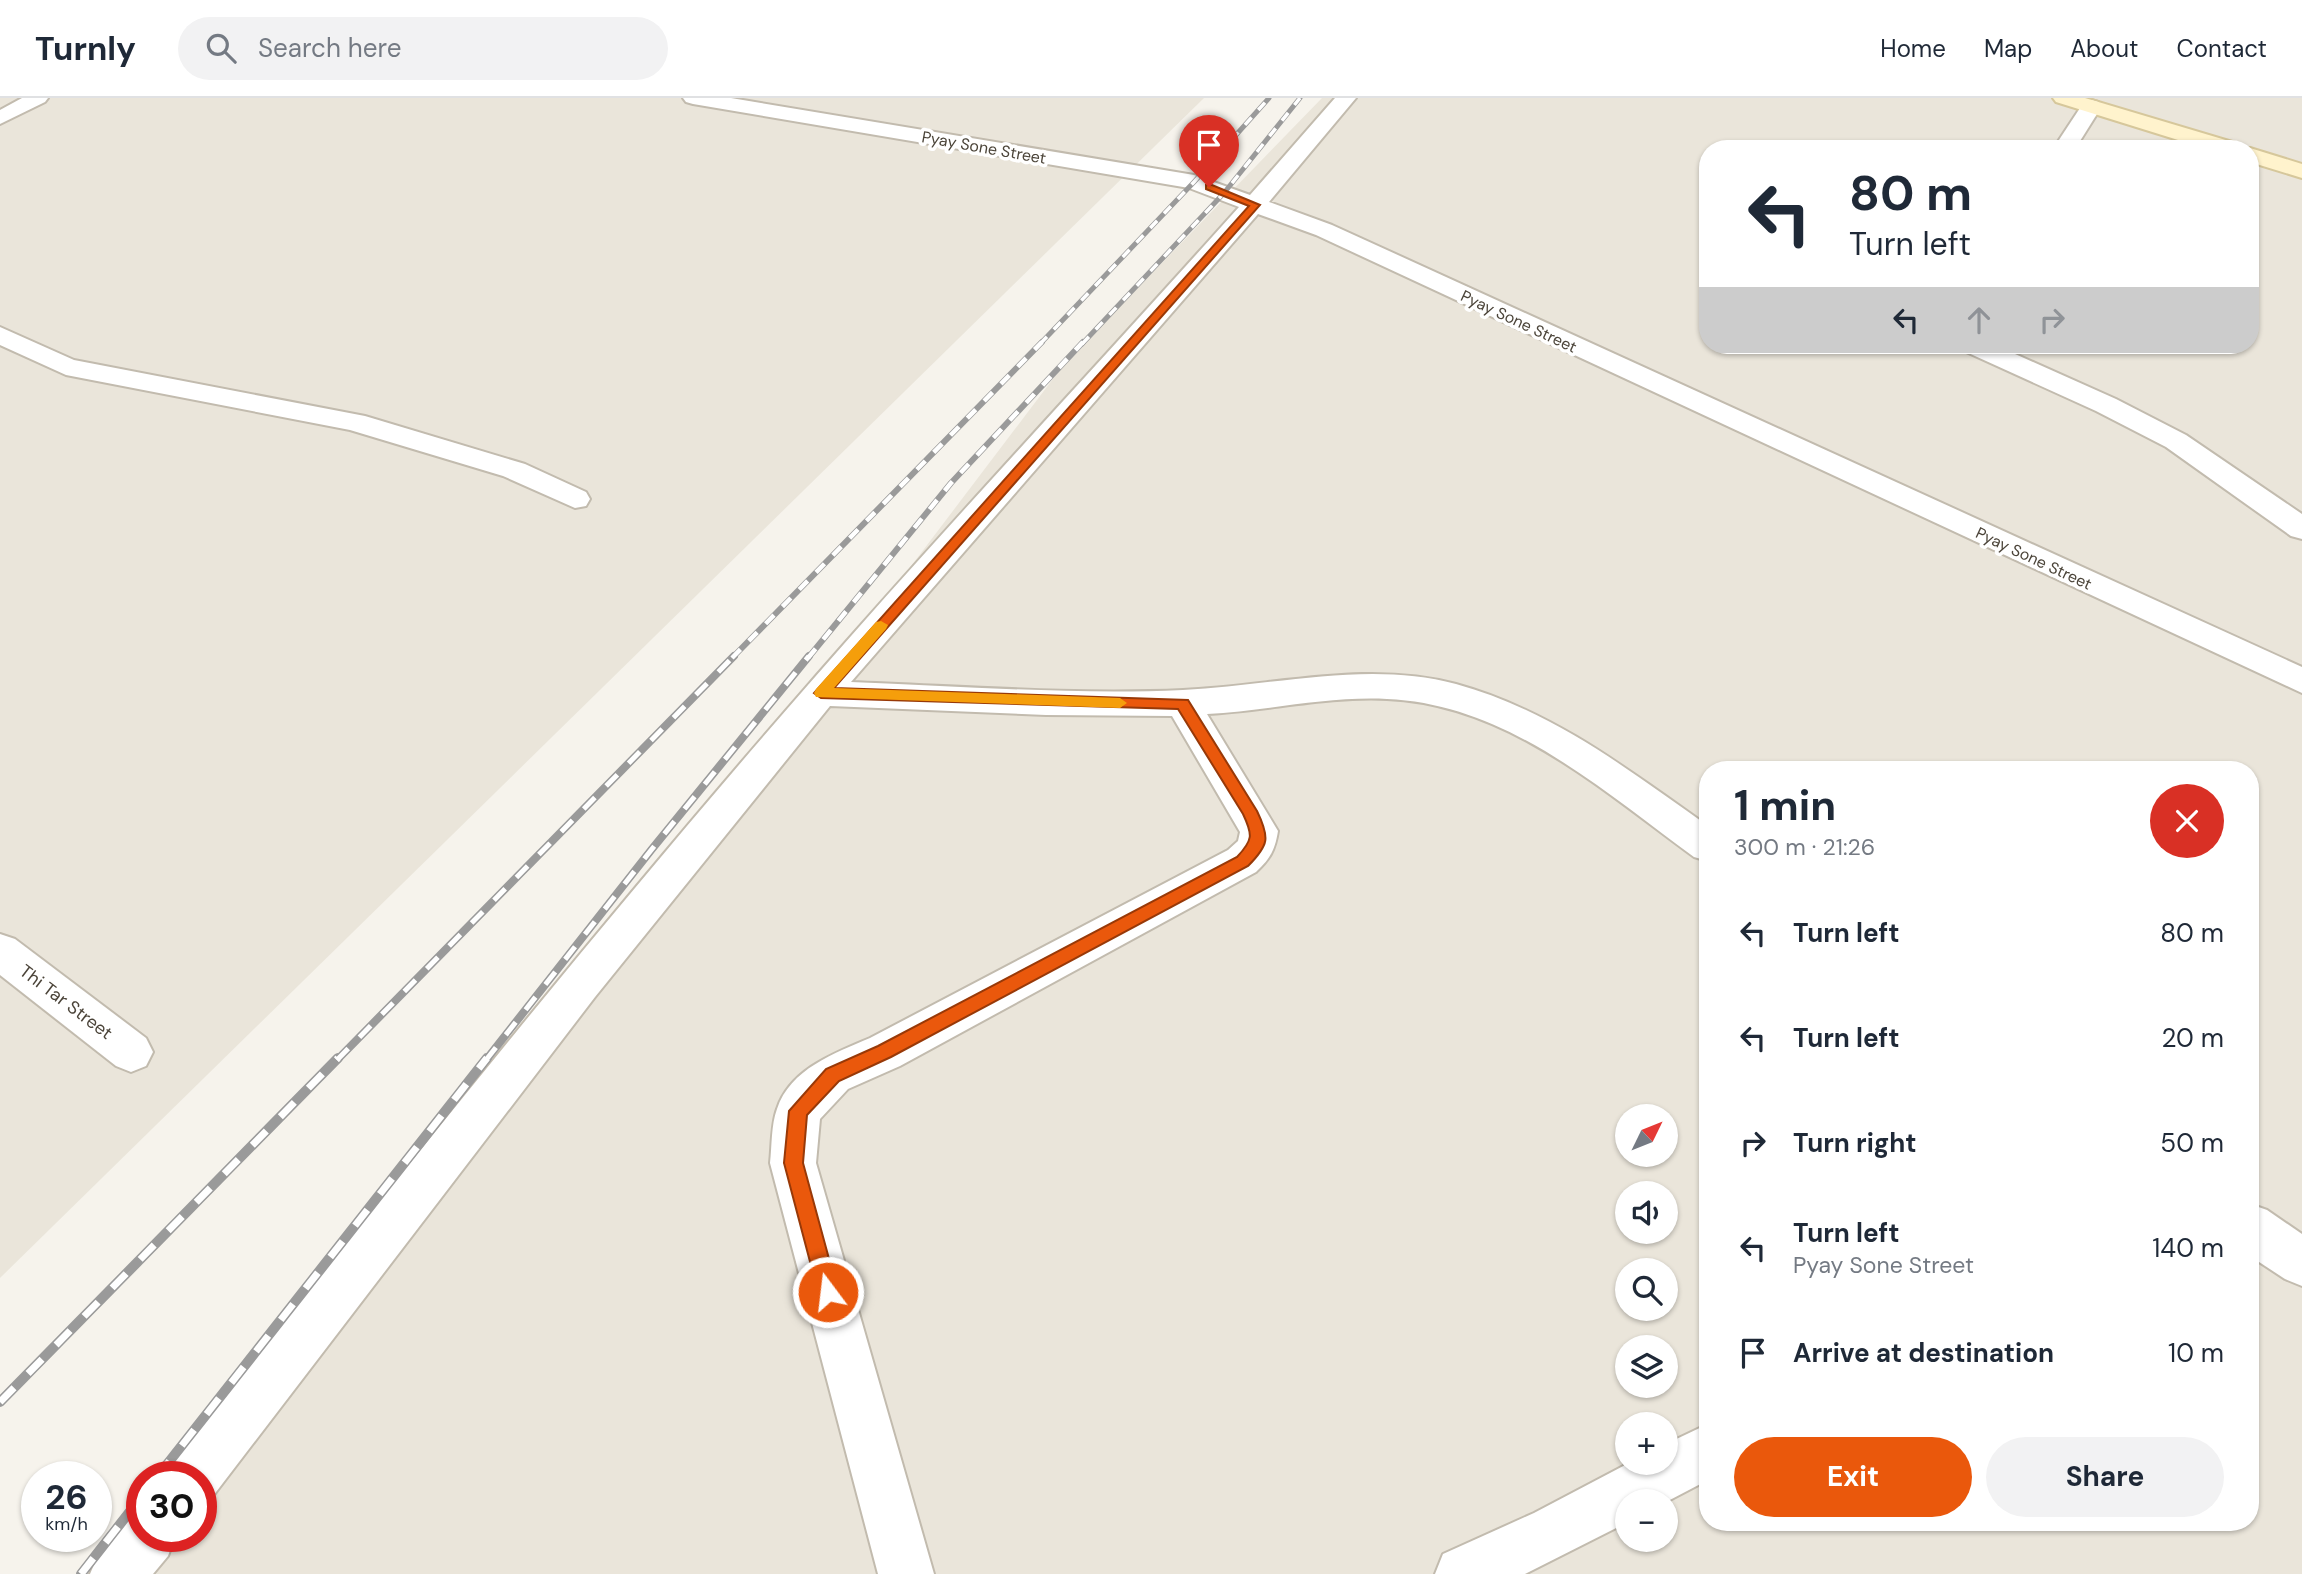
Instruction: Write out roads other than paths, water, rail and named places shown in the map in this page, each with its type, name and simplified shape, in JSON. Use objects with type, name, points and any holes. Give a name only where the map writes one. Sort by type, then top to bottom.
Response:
[{"type":"street","points":[[0,118],[38,98]]},
{"type":"street","name":"Pyay Sone Street","points":[[693,98],[1194,182],[1324,230],[2302,681]]},
{"type":"street","points":[[206,1461],[482,1106],[821,693],[1255,205],[1346,98]]},
{"type":"street","points":[[2063,98],[2202,140]]},
{"type":"street","points":[[2070,140],[2091,106]]},
{"type":"street","points":[[2259,158],[2302,170]]},
{"type":"street","points":[[0,335],[66,367],[355,422],[514,470],[575,499]]},
{"type":"street","points":[[1993,354],[2106,405],[2176,441],[2302,529]]},
{"type":"street","points":[[821,693],[1182,704],[1388,685],[1454,696],[1523,723],[1583,760],[1699,840]]},
{"type":"street","points":[[906,1574],[793,1163],[798,1111],[832,1075],[885,1052],[1242,862],[1256,848],[1259,831],[1249,811],[1182,704]]},
{"type":"street","name":"Thi Tar Street","points":[[0,951],[131,1052]]},
{"type":"street","points":[[2259,1233],[2302,1262]]},
{"type":"street","points":[[1462,1574],[1553,1532],[1699,1456]]},
{"type":"street","points":[[118,1574],[135,1552]]},
{"type":"railway","points":[[1040,344],[1194,182],[1269,98]]},
{"type":"railway","points":[[1082,344],[1224,193],[1300,98]]},
{"type":"railway","points":[[732,658],[1042,342]]},
{"type":"railway","points":[[808,658],[951,483],[1083,342]]},
{"type":"railway","points":[[337,1060],[734,656]]},
{"type":"railway","points":[[486,1060],[652,849],[809,656]]},
{"type":"railway","points":[[0,1402],[338,1058]]},
{"type":"railway","points":[[170,1461],[487,1058]]},
{"type":"railway","points":[[81,1574],[126,1516]]}]
